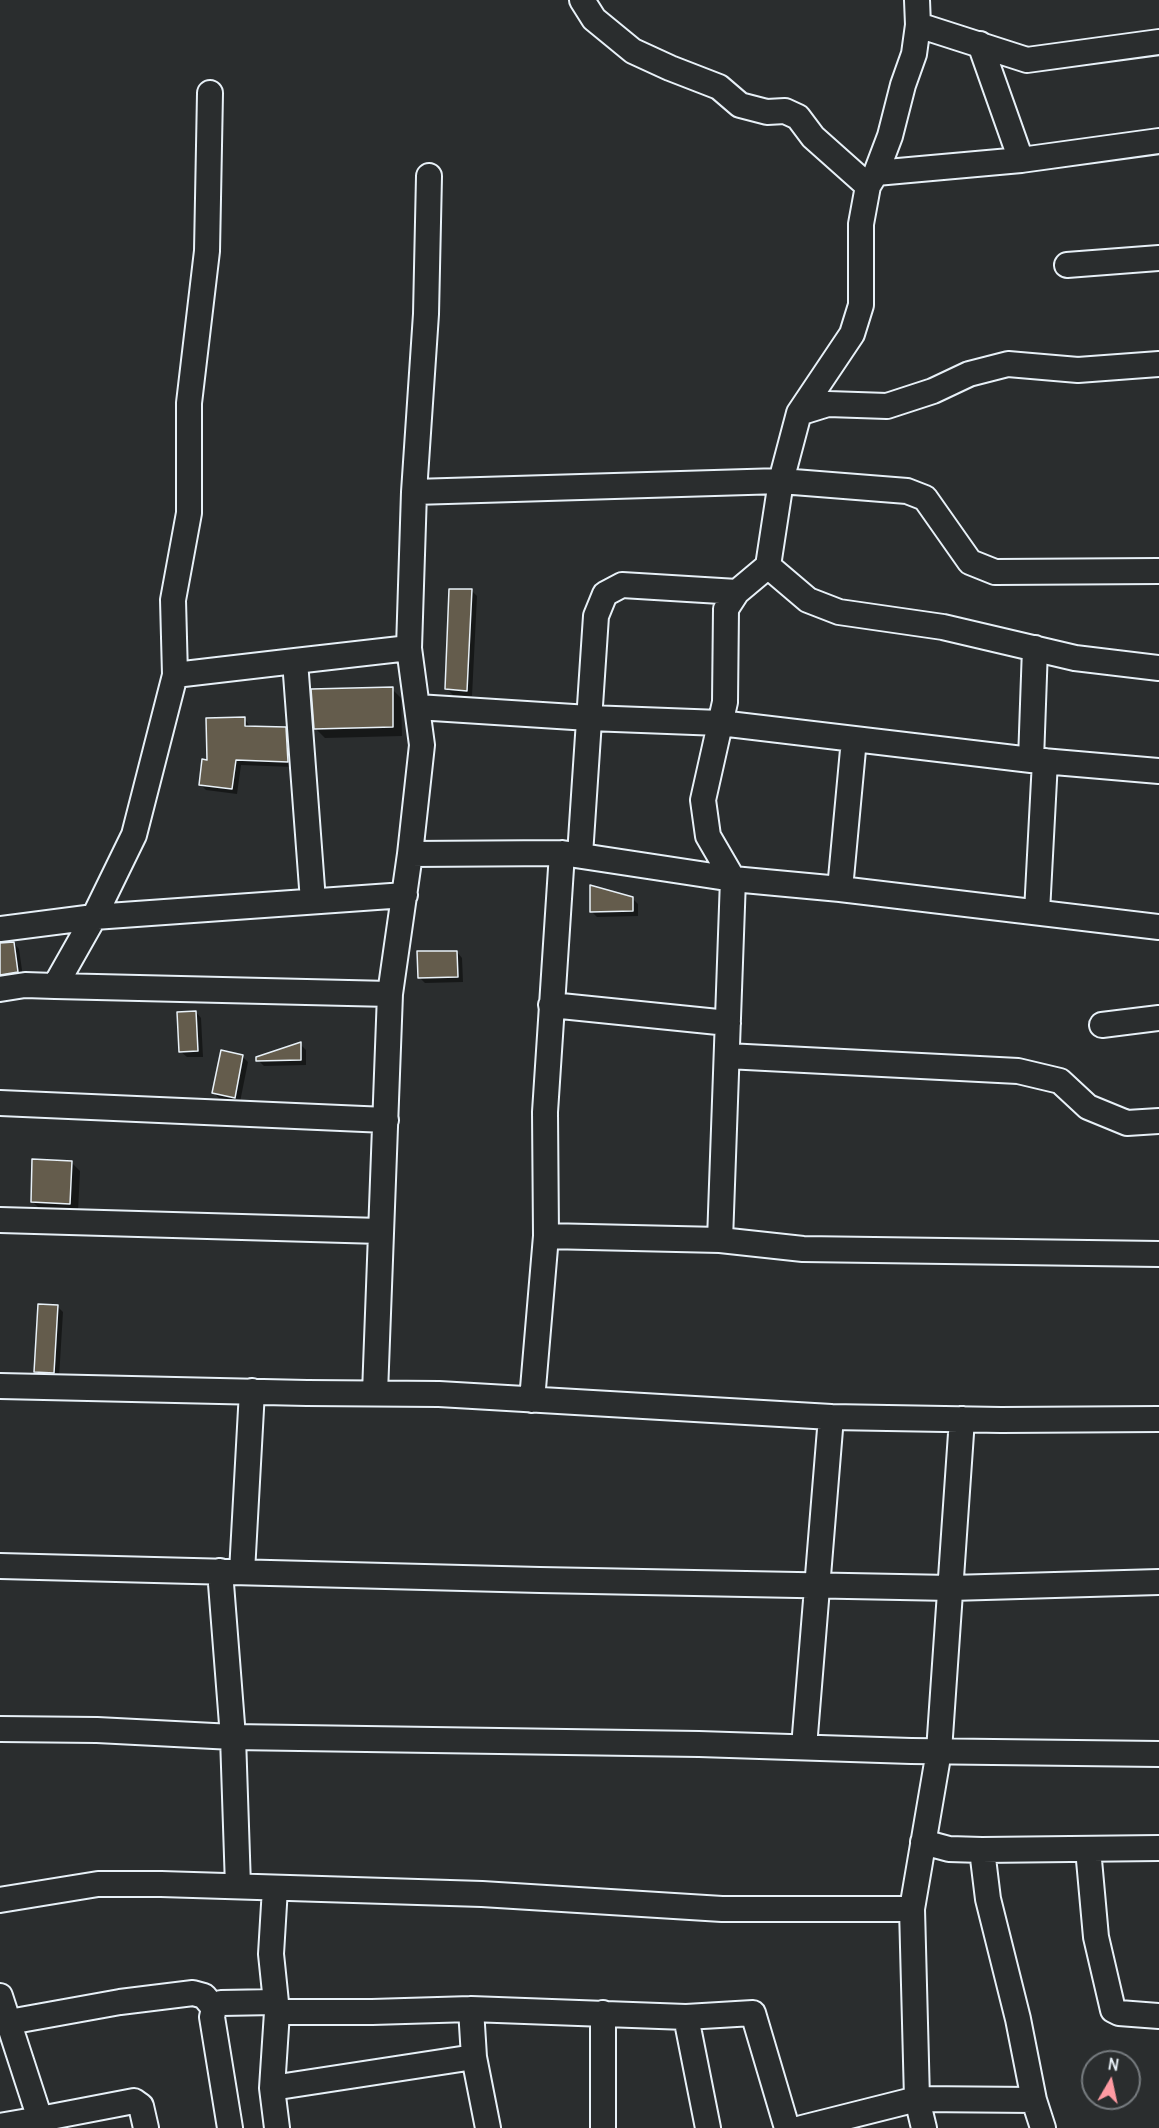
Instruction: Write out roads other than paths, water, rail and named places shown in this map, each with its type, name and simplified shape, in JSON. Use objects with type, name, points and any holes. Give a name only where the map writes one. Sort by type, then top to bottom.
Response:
[{"type":"street","points":[[582,0],[594,19],[633,51],[719,87],[740,105],[767,112],[785,111],[798,117],[813,137],[872,180],[1159,142]]},
{"type":"street","points":[[720,1240],[733,879],[708,836],[703,800],[724,702],[726,609],[737,592],[768,566],[781,481],[799,413],[852,334],[861,305],[861,224],[872,180],[890,136],[903,85],[914,54],[918,25],[917,0]]},
{"type":"street","points":[[918,25],[1027,60],[1159,42]]},
{"type":"street","points":[[980,44],[1021,160]]},
{"type":"street","points":[[55,986],[135,835],[175,675],[173,600],[189,513],[189,403],[207,251],[210,93]]},
{"type":"street","points":[[375,1393],[390,994],[405,895],[422,745],[409,648],[414,492],[426,314],[429,176]]},
{"type":"street","points":[[1067,266],[1159,258]]},
{"type":"street","points":[[799,413],[828,404],[886,406],[933,391],[969,374],[1008,364],[1078,370],[1159,364]]},
{"type":"street","points":[[414,492],[781,481],[907,491],[924,498],[970,562],[995,572],[1159,571]]},
{"type":"street","points":[[768,566],[808,600],[839,612],[943,627],[1075,658],[1159,668]]},
{"type":"street","points":[[532,1400],[546,1236],[545,1112],[551,1005],[589,718],[596,615],[605,594],[622,585],[737,592]]},
{"type":"street","points":[[175,675],[409,648]]},
{"type":"street","points":[[1035,648],[1038,760],[1037,912]]},
{"type":"street","points":[[295,661],[313,901]]},
{"type":"street","points":[[417,707],[589,718],[720,723],[1038,760],[1159,771]]},
{"type":"street","points":[[840,889],[854,739]]},
{"type":"street","points":[[410,854],[571,854],[733,879],[840,889],[1159,927]]},
{"type":"street","points":[[0,929],[94,916],[405,895]]},
{"type":"street","points":[[0,989],[25,985],[390,994]]},
{"type":"street","points":[[551,1005],[728,1023]]},
{"type":"street","points":[[1102,1025],[1159,1018]]},
{"type":"street","points":[[727,1056],[1018,1071],[1060,1081],[1088,1107],[1127,1123],[1159,1121]]},
{"type":"street","points":[[0,1103],[386,1120]]},
{"type":"street","points":[[0,1220],[380,1231]]},
{"type":"street","points":[[546,1236],[720,1240],[804,1249],[1159,1254]]},
{"type":"street","points":[[0,1386],[439,1394],[831,1417],[1159,1419]]},
{"type":"street","points":[[238,1887],[231,1571],[252,1391]]},
{"type":"street","points":[[804,1747],[831,1417]]},
{"type":"street","points":[[924,2128],[916,2099],[912,1909],[939,1751],[962,1419]]},
{"type":"street","points":[[0,1566],[951,1588],[1159,1582]]},
{"type":"street","points":[[0,1729],[97,1730],[233,1737],[687,1743],[939,1751],[1159,1754]]},
{"type":"street","points":[[923,1842],[949,1849],[982,1850],[1159,1848]]},
{"type":"street","points":[[1089,1849],[1096,1937],[1113,2010],[1119,2013],[1159,2016]]},
{"type":"street","points":[[982,1850],[988,1899],[1018,2019],[1034,2100],[1043,2128]]},
{"type":"street","points":[[0,1900],[98,1884],[482,1894],[722,1909],[912,1909]]},
{"type":"street","points":[[275,1888],[271,1954],[276,2007],[272,2088],[277,2128]]},
{"type":"street","points":[[9,2022],[120,2002],[193,1993],[204,1996],[214,2008]]},
{"type":"street","points":[[0,1996],[41,2123]]},
{"type":"street","points":[[230,2128],[212,2016],[214,2008],[221,2004],[372,2012],[471,2009],[686,2017],[753,2013],[787,2128]]},
{"type":"street","points":[[471,2009],[474,2057],[488,2128]]},
{"type":"street","points":[[603,2013],[603,2128]]},
{"type":"street","points":[[686,2017],[708,2128]]},
{"type":"street","points":[[272,2088],[474,2057]]},
{"type":"street","points":[[802,2128],[916,2099],[1034,2100]]},
{"type":"street","points":[[0,2126],[41,2123],[134,2101],[141,2106],[146,2128]]}]
